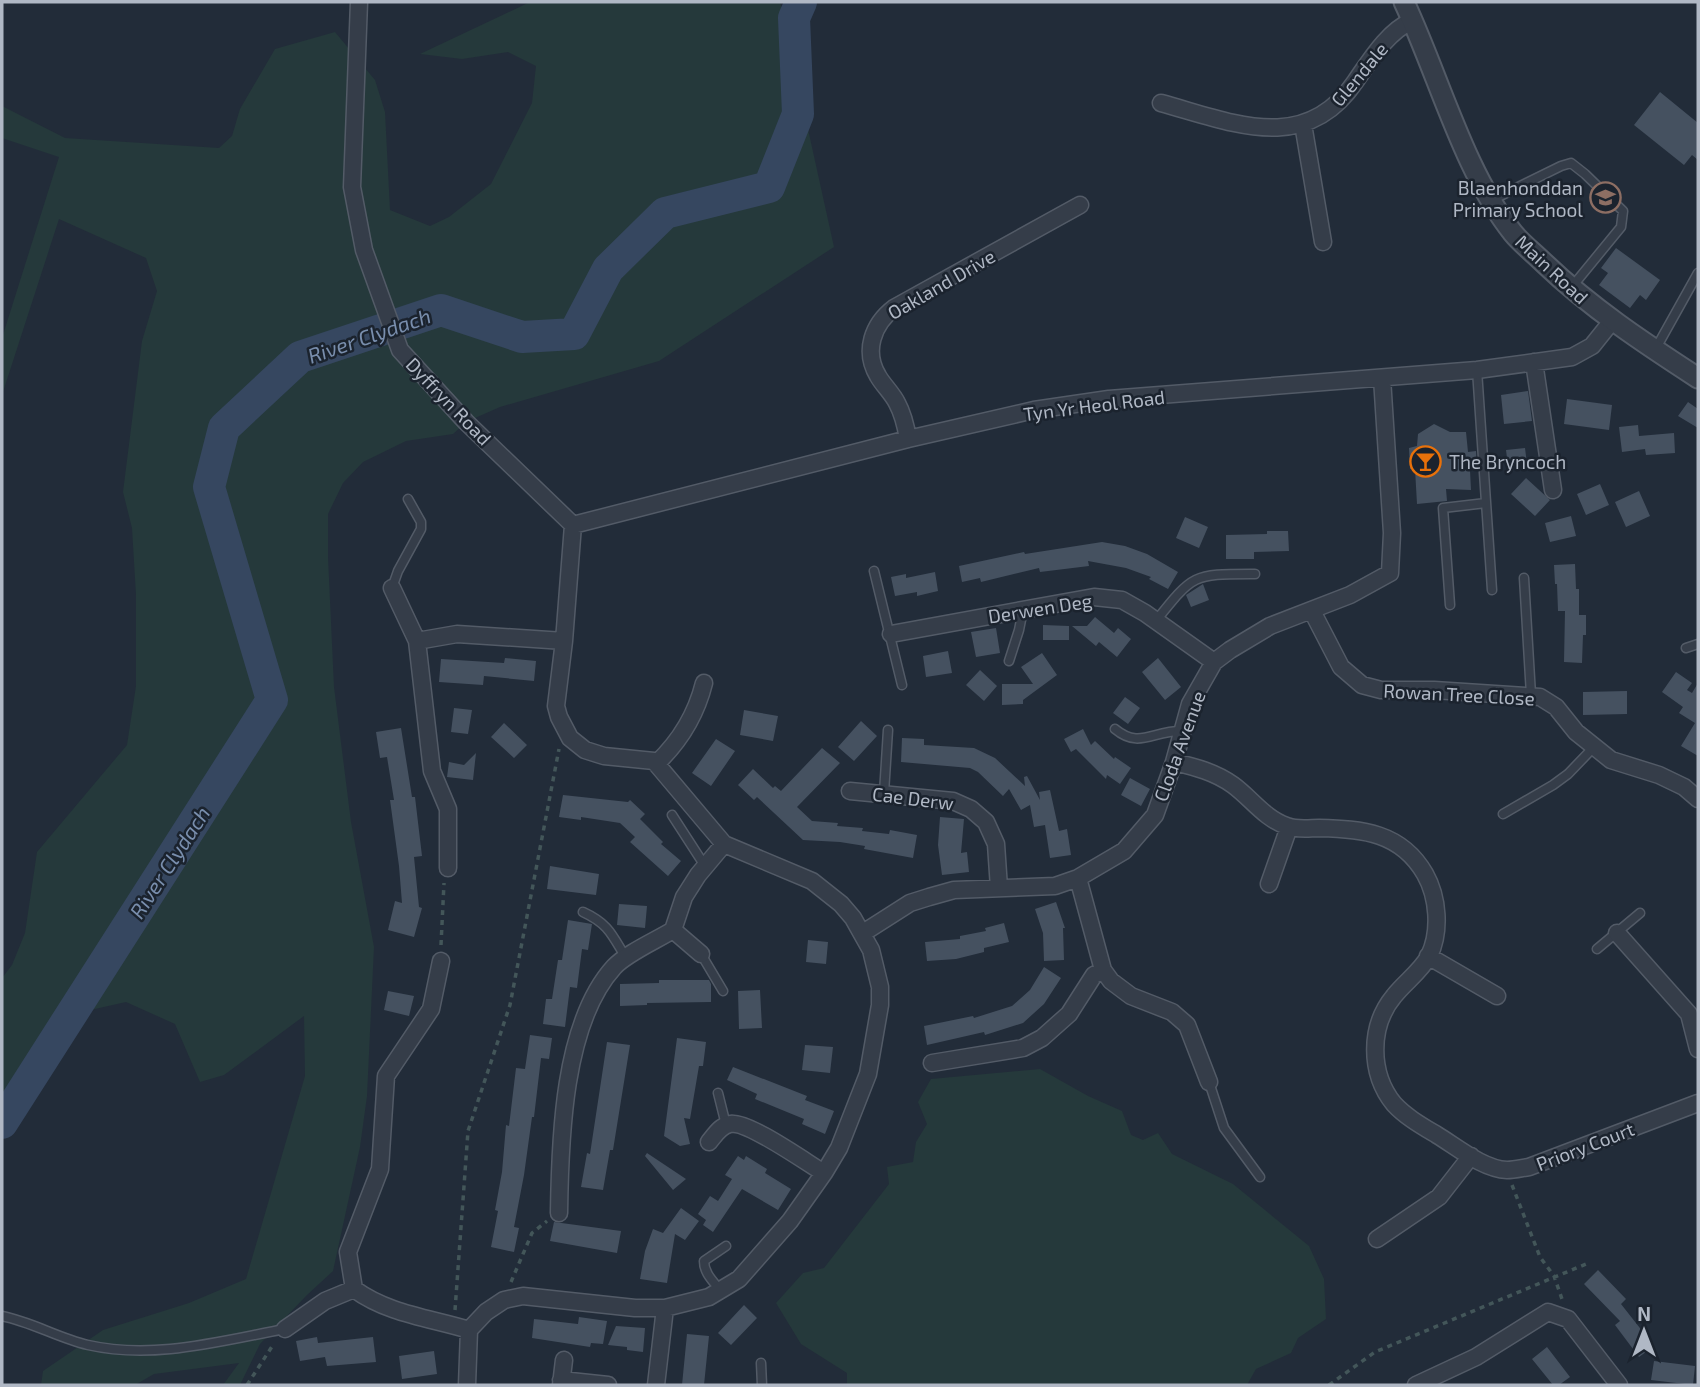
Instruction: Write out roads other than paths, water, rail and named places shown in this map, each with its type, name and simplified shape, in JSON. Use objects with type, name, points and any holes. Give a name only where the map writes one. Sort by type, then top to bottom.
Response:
[{"type":"street","name":"Dyffryn Road","points":[[359,2],[352,187],[364,250],[400,350],[467,422],[573,525]]},
{"type":"street","name":"Main Road","points":[[1404,2],[1461,136],[1492,201],[1514,234],[1571,288],[1612,321],[1698,378]]},
{"type":"street","name":"Glendale","points":[[1161,103],[1253,127],[1276,128],[1303,124],[1342,101],[1377,50],[1413,20]]},
{"type":"street","points":[[1303,124],[1323,242]]},
{"type":"street","name":"Oakland Drive","points":[[908,439],[896,401],[878,375],[871,359],[871,341],[879,322],[894,308],[1080,205]]},
{"type":"street","name":"Tyn Yr Heol Road","points":[[573,525],[908,439],[1034,410],[1109,399],[1477,370],[1572,357],[1592,346],[1612,321]]},
{"type":"street","points":[[1534,362],[1553,490]]},
{"type":"street","name":"Cloda Avenue","points":[[863,933],[910,903],[929,897],[954,890],[1055,886],[1078,878],[1124,851],[1155,815],[1190,705],[1214,662],[1270,626],[1350,595],[1390,573],[1392,533],[1382,378]]},
{"type":"street","points":[[441,961],[431,1009],[386,1076],[380,1169],[348,1252],[354,1289],[369,1300],[387,1308],[461,1328],[504,1300],[523,1296],[635,1308],[664,1308],[690,1303],[739,1279],[790,1221],[824,1174],[839,1148],[868,1074],[880,1005],[876,968],[863,933],[841,904],[813,881],[724,844],[657,763],[643,758],[594,754],[570,738],[556,706],[573,525]]},
{"type":"street","points":[[392,588],[417,641],[432,771],[449,809],[448,867]]},
{"type":"street","name":"Derwen Deg","points":[[891,634],[1094,597],[1122,600],[1214,662]]},
{"type":"street","name":"Rowan Tree Close","points":[[1312,611],[1341,667],[1362,685],[1381,690],[1531,695],[1556,707],[1576,732],[1611,760],[1659,775],[1684,787],[1698,799]]},
{"type":"street","points":[[417,641],[457,634],[564,641]]},
{"type":"street","points":[[657,763],[673,748],[690,724],[704,683]]},
{"type":"street","points":[[1174,762],[1211,772],[1233,785],[1264,813],[1289,827],[1369,831],[1407,852],[1425,874],[1435,901],[1436,929],[1428,957],[1386,1008],[1376,1035],[1376,1065],[1386,1092],[1404,1113],[1471,1156],[1439,1197],[1377,1239]]},
{"type":"street","name":"Cae Derw","points":[[850,791],[953,801],[979,815],[992,833],[996,844],[999,888]]},
{"type":"street","points":[[1269,884],[1289,827]]},
{"type":"street","points":[[559,1213],[561,1130],[572,1059],[592,995],[616,964],[673,930],[684,897],[724,844]]},
{"type":"street","points":[[1078,878],[1103,970],[1111,981],[1131,996],[1171,1012],[1186,1025],[1209,1082]]},
{"type":"street","points":[[673,930],[701,954]]},
{"type":"street","points":[[1617,933],[1689,1014],[1698,1049]]},
{"type":"street","points":[[1428,957],[1497,996]]},
{"type":"street","points":[[932,1063],[1023,1048],[1042,1038],[1069,1014],[1094,975],[1103,970]]},
{"type":"street","name":"Priory Court","points":[[1471,1156],[1506,1170],[1529,1167],[1698,1103]]},
{"type":"street","points":[[709,1142],[720,1128],[726,1125],[744,1125],[824,1174]]},
{"type":"street","points":[[285,1329],[326,1301],[354,1289]]},
{"type":"street","points":[[656,1385],[664,1308]]},
{"type":"street","points":[[1416,1385],[1476,1357],[1548,1312],[1568,1319],[1619,1385]]},
{"type":"street","points":[[461,1328],[467,1385]]},
{"type":"street","points":[[564,1360],[561,1383],[608,1385]]},
{"type":"lane","points":[[1492,201],[1572,163],[1623,211],[1621,227],[1571,288]]},
{"type":"lane","points":[[1655,350],[1698,273]]},
{"type":"lane","points":[[1477,370],[1492,590]]},
{"type":"lane","points":[[392,588],[421,529],[421,522],[408,499]]},
{"type":"lane","points":[[1450,605],[1443,508],[1486,503]]},
{"type":"lane","points":[[874,571],[902,685]]},
{"type":"lane","points":[[1155,622],[1179,592],[1201,576],[1255,574]]},
{"type":"lane","points":[[1524,578],[1531,695]]},
{"type":"lane","points":[[1009,662],[1020,630],[1023,610]]},
{"type":"lane","points":[[1686,648],[1698,644]]},
{"type":"lane","points":[[1115,729],[1134,740],[1166,731],[1181,731]]},
{"type":"lane","points":[[884,793],[888,730]]},
{"type":"lane","points":[[1503,814],[1553,785],[1568,774],[1593,748]]},
{"type":"lane","points":[[672,815],[705,866]]},
{"type":"lane","points":[[583,912],[600,920],[611,932],[626,958]]},
{"type":"lane","points":[[1597,949],[1640,913]]},
{"type":"lane","points":[[701,954],[723,991]]},
{"type":"lane","points":[[1209,1082],[1224,1128],[1260,1177]]},
{"type":"lane","points":[[718,1093],[726,1125]]},
{"type":"lane","points":[[720,1290],[706,1273],[704,1261],[726,1245]]},
{"type":"lane","points":[[2,1316],[16,1318],[89,1345],[139,1352],[184,1348],[285,1329]]},
{"type":"lane","points":[[761,1363],[762,1385]]},
{"type":"waterway","name":"River Clydach","points":[[2,1123],[272,700],[209,487],[224,428],[300,357],[441,310],[522,337],[574,334],[608,269],[665,213],[769,187],[798,114],[794,18],[801,2]]},
{"type":"place","name":"Blaenhonddan Primary School","points":[[1606,198]]},
{"type":"place","name":"The Bryncoch","points":[[1426,461]]}]
